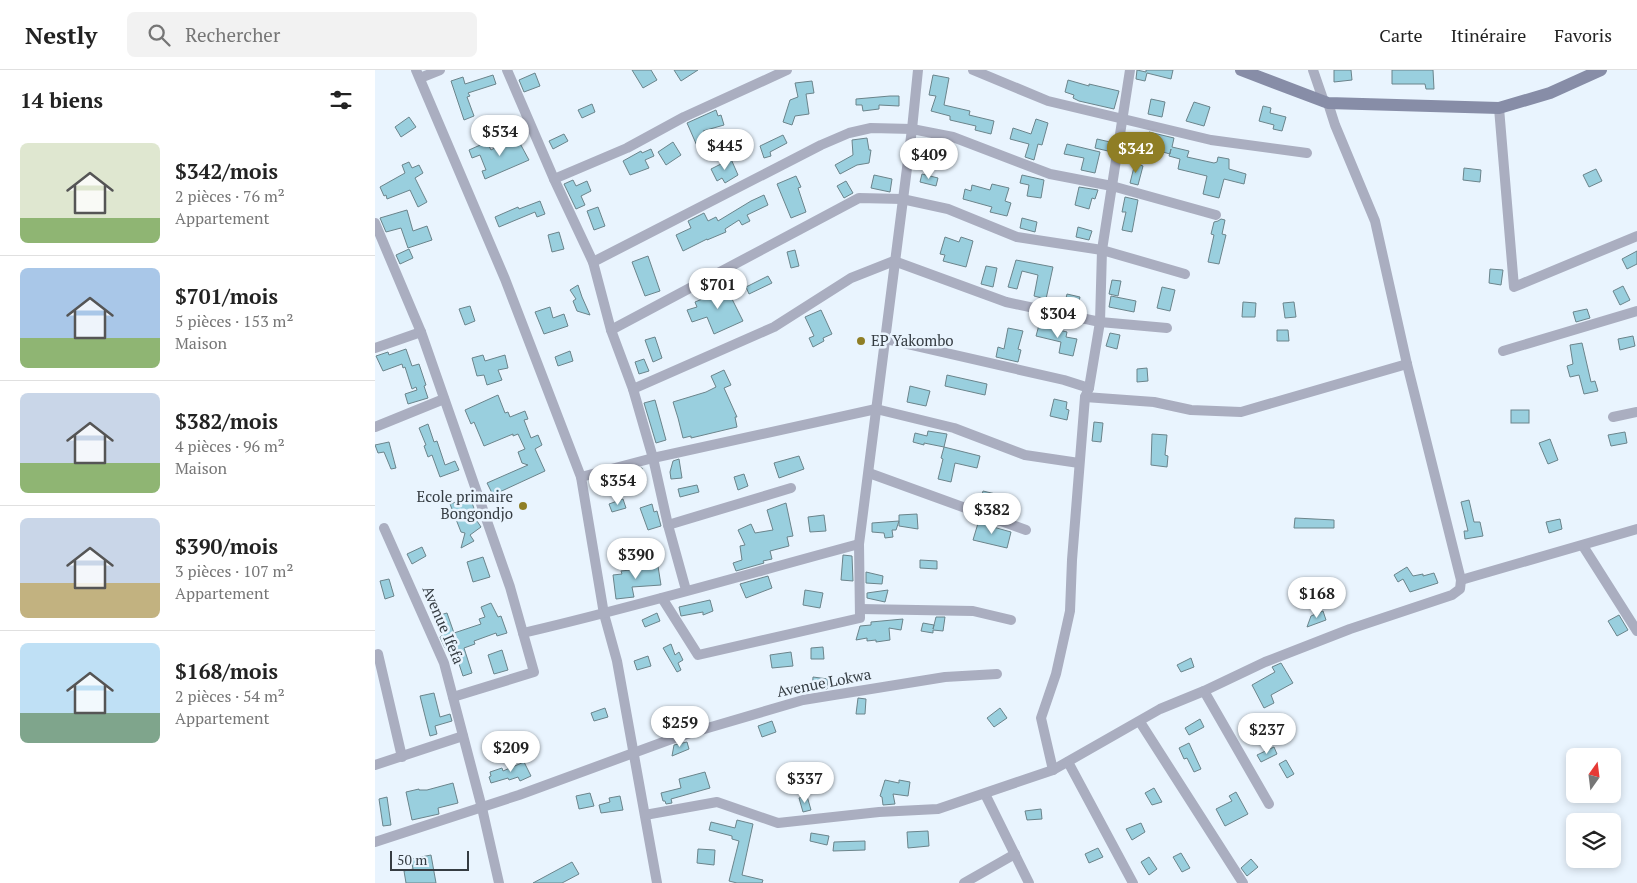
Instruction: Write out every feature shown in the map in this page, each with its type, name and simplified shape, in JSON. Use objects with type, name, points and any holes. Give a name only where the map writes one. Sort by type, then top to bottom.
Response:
[{"type":"street","points":[[440,70],[418,74],[505,280],[581,477],[604,614],[617,661],[657,883]]},
{"type":"street","points":[[507,70],[553,179],[593,262],[611,330],[633,390],[653,458],[668,525],[686,590]]},
{"type":"street","points":[[553,179],[627,148],[684,117],[787,70]]},
{"type":"street","points":[[663,598],[699,655],[860,618],[859,544],[918,70]]},
{"type":"street","points":[[973,70],[1048,102],[1211,140],[1307,153]]},
{"type":"street","points":[[1053,770],[1041,718],[1056,674],[1070,610],[1079,463],[1087,392],[1100,322],[1102,250],[1130,70]]},
{"type":"street","points":[[1241,70],[1326,103],[1499,108],[1550,94],[1601,70]]},
{"type":"street","points":[[645,815],[717,802],[778,823],[879,812],[938,808],[1053,770],[1160,709],[1204,691],[1265,662],[1349,629],[1452,595],[1460,589],[1461,580],[1407,364],[1375,221],[1313,70]]},
{"type":"street","points":[[1499,108],[1513,286],[1637,236]]},
{"type":"street","points":[[593,262],[821,145],[849,133],[871,128],[912,129],[953,136],[1050,174],[1112,186],[1216,215]]},
{"type":"street","points":[[611,330],[859,198],[902,199],[948,209],[1017,237],[1102,250],[1185,274]]},
{"type":"street","points":[[375,223],[421,332],[510,587],[534,672],[453,697]]},
{"type":"street","points":[[633,390],[774,327],[851,278],[894,261],[1006,302],[1100,322],[1167,328]]},
{"type":"street","points":[[1503,351],[1637,311]]},
{"type":"street","points":[[375,348],[421,332]]},
{"type":"street","points":[[885,339],[1064,380],[1087,392],[1155,402],[1191,410],[1241,412],[1407,364]]},
{"type":"street","points":[[375,428],[444,399]]},
{"type":"street","points":[[581,477],[653,458],[876,409],[954,428],[1025,455],[1079,463]]},
{"type":"street","points":[[1613,416],[1637,412]]},
{"type":"street","points":[[869,473],[1027,530]]},
{"type":"street","points":[[668,525],[791,488]]},
{"type":"street","name":"Avenue Ifefa","points":[[384,528],[444,663],[482,808],[499,883]]},
{"type":"street","points":[[1461,580],[1637,529]]},
{"type":"street","points":[[523,633],[604,614],[859,544]]},
{"type":"street","points":[[1583,546],[1637,631]]},
{"type":"street","points":[[860,608],[973,611],[1011,620]]},
{"type":"street","points":[[378,654],[402,756]]},
{"type":"street","name":"Avenue Lokwa","points":[[375,842],[482,808],[677,737],[803,700],[945,677],[997,674]]},
{"type":"street","points":[[1204,691],[1269,804]]},
{"type":"street","points":[[1140,722],[1243,883]]},
{"type":"street","points":[[375,765],[463,736]]},
{"type":"street","points":[[1068,762],[1133,883]]},
{"type":"street","points":[[985,794],[1029,883]]},
{"type":"street","points":[[965,883],[1015,854]]},
{"type":"building","points":[[632,70],[651,70],[657,80],[643,88]]},
{"type":"building","points":[[674,70],[698,70],[681,81]]},
{"type":"building","points":[[1137,70],[1146,72],[1146,70],[1173,70],[1171,79],[1147,73],[1145,81],[1136,79]]},
{"type":"building","points":[[1334,70],[1351,70],[1352,80],[1334,82]]},
{"type":"building","points":[[1392,70],[1433,70],[1434,89],[1426,89],[1425,84],[1392,84]]},
{"type":"building","points":[[535,73],[540,86],[524,92],[519,80]]},
{"type":"building","points":[[493,75],[496,84],[468,93],[470,96],[467,97],[474,116],[464,120],[451,81],[463,77],[465,84]]},
{"type":"building","points":[[933,75],[949,78],[944,105],[970,111],[969,115],[994,121],[991,134],[975,130],[976,126],[950,120],[950,116],[931,111],[936,96],[929,95]]},
{"type":"building","points":[[1068,80],[1119,91],[1114,109],[1073,98],[1074,95],[1065,92]]},
{"type":"building","points":[[812,81],[814,93],[806,94],[809,114],[795,116],[792,125],[783,122],[790,100],[798,97],[795,83]]},
{"type":"building","points":[[899,96],[899,106],[879,105],[879,109],[863,111],[862,105],[856,105],[856,99]]},
{"type":"building","points":[[1151,99],[1165,102],[1162,117],[1148,114]]},
{"type":"building","points":[[1194,102],[1210,107],[1204,126],[1186,121]]},
{"type":"building","points":[[592,104],[595,112],[582,118],[578,110]]},
{"type":"building","points":[[1263,106],[1271,108],[1270,113],[1286,117],[1282,131],[1273,129],[1274,125],[1259,121]]},
{"type":"building","points":[[716,110],[718,116],[721,115],[724,125],[703,131],[706,135],[703,136],[711,150],[701,155],[687,123]]},
{"type":"building","points":[[409,117],[416,127],[401,137],[395,127]]},
{"type":"building","points":[[1036,119],[1048,123],[1042,145],[1038,144],[1034,160],[1025,157],[1029,144],[1010,139],[1013,128],[1031,134]]},
{"type":"building","points":[[1149,132],[1174,138],[1172,147],[1189,151],[1187,157],[1214,163],[1217,162],[1218,157],[1229,159],[1229,169],[1246,174],[1244,184],[1224,179],[1219,198],[1203,194],[1207,176],[1178,169],[1180,159],[1145,147]]},
{"type":"building","points":[[564,134],[568,141],[553,149],[549,141]]},
{"type":"building","points":[[783,135],[787,143],[770,152],[771,156],[764,158],[760,146]]},
{"type":"building","points":[[516,136],[529,160],[485,179],[482,171],[486,170],[480,155],[472,158],[469,150],[487,142],[491,150]]},
{"type":"building","points":[[867,138],[869,150],[871,150],[869,163],[857,165],[840,174],[835,165],[853,155],[852,140]]},
{"type":"building","points":[[1097,139],[1110,142],[1108,151],[1095,148]]},
{"type":"building","points":[[673,142],[681,155],[666,165],[658,152]]},
{"type":"building","points":[[1067,144],[1100,152],[1095,173],[1081,170],[1084,158],[1064,154]]},
{"type":"building","points":[[651,149],[654,156],[645,160],[649,168],[630,175],[623,161],[641,151],[642,153]]},
{"type":"building","points":[[731,159],[738,175],[725,183],[722,178],[717,181],[711,169]]},
{"type":"building","points":[[409,162],[412,168],[419,165],[423,173],[415,178],[427,202],[418,207],[410,190],[387,199],[380,187],[405,173],[402,165]]},
{"type":"building","points":[[1135,163],[1143,166],[1138,185],[1130,183]]},
{"type":"building","points":[[1464,168],[1481,170],[1480,182],[1463,180]]},
{"type":"building","points":[[1596,169],[1602,181],[1589,187],[1583,175]]},
{"type":"building","points":[[922,174],[938,178],[936,186],[920,182]]},
{"type":"building","points":[[874,175],[892,179],[890,192],[871,188]]},
{"type":"building","points":[[1022,175],[1044,180],[1041,198],[1027,196],[1029,185],[1020,183]]},
{"type":"building","points":[[796,176],[801,187],[798,188],[806,212],[791,218],[777,184]]},
{"type":"building","points":[[573,180],[576,186],[587,181],[591,191],[581,196],[585,205],[576,209],[564,184]]},
{"type":"building","points":[[846,181],[853,193],[844,198],[837,186]]},
{"type":"building","points":[[992,184],[1009,188],[1005,201],[1011,203],[1007,216],[990,212],[992,207],[963,199],[965,189],[971,191],[972,185],[990,190]]},
{"type":"building","points":[[1079,187],[1098,190],[1095,199],[1092,198],[1089,209],[1075,205]]},
{"type":"building","points":[[764,195],[768,205],[747,215],[750,221],[742,225],[739,220],[725,229],[726,232],[683,251],[676,235],[691,228],[688,221],[704,213],[708,221],[716,217],[718,221]]},
{"type":"building","points":[[1125,197],[1138,200],[1132,232],[1122,230],[1126,212],[1122,212]]},
{"type":"building","points":[[540,201],[545,214],[537,217],[535,212],[499,227],[495,217],[518,207],[519,209]]},
{"type":"building","points":[[598,207],[605,226],[594,230],[587,211]]},
{"type":"building","points":[[407,210],[413,231],[427,226],[432,240],[408,248],[401,228],[386,232],[380,218]]},
{"type":"building","points":[[1022,218],[1037,222],[1035,232],[1020,228]]},
{"type":"building","points":[[1221,219],[1225,220],[1222,234],[1226,235],[1219,264],[1208,262],[1214,235],[1211,234],[1214,222]]},
{"type":"building","points":[[1078,227],[1092,231],[1089,240],[1076,237]]},
{"type":"building","points":[[559,232],[564,249],[552,252],[548,235]]},
{"type":"building","points":[[945,237],[959,242],[961,237],[973,241],[966,267],[943,261],[945,255],[940,254]]},
{"type":"building","points":[[409,249],[413,258],[400,264],[396,255]]},
{"type":"building","points":[[795,250],[799,266],[791,268],[787,252]]},
{"type":"building","points":[[1637,251],[1637,264],[1627,269],[1622,259]]},
{"type":"building","points":[[648,256],[660,291],[645,296],[632,262]]},
{"type":"building","points":[[1016,260],[1053,267],[1046,299],[1034,296],[1038,275],[1022,271],[1017,289],[1008,287]]},
{"type":"building","points":[[986,266],[997,268],[993,287],[981,284]]},
{"type":"building","points":[[1490,269],[1503,270],[1501,285],[1489,283]]},
{"type":"building","points":[[768,276],[772,283],[749,294],[746,287]]},
{"type":"building","points":[[1112,280],[1121,281],[1118,296],[1109,294]]},
{"type":"building","points":[[734,283],[739,293],[731,297],[743,321],[714,334],[707,317],[692,322],[687,310],[697,307],[695,302],[717,293],[717,291]]},
{"type":"building","points":[[578,285],[590,315],[577,311],[573,301],[576,299],[570,290]]},
{"type":"building","points":[[1623,286],[1630,300],[1620,305],[1613,291]]},
{"type":"building","points":[[1162,287],[1175,290],[1170,311],[1157,308]]},
{"type":"building","points":[[1067,294],[1080,297],[1077,310],[1064,307]]},
{"type":"building","points":[[1111,296],[1136,301],[1134,312],[1109,307]]},
{"type":"building","points":[[1243,302],[1256,303],[1255,317],[1242,317]]},
{"type":"building","points":[[1294,302],[1296,317],[1285,318],[1283,303]]},
{"type":"building","points":[[470,306],[475,321],[465,325],[459,309]]},
{"type":"building","points":[[550,307],[553,318],[564,314],[568,326],[544,334],[535,312]]},
{"type":"building","points":[[1587,309],[1590,318],[1576,322],[1573,312]]},
{"type":"building","points":[[821,310],[832,334],[823,338],[824,341],[813,347],[809,338],[814,336],[805,317]]},
{"type":"building","points":[[1039,325],[1067,332],[1066,337],[1077,339],[1073,356],[1059,353],[1061,342],[1036,336]]},
{"type":"building","points":[[1008,328],[1023,331],[1018,349],[1021,350],[1018,362],[996,357],[998,347],[1004,349]]},
{"type":"building","points":[[1277,330],[1288,330],[1289,341],[1277,341]]},
{"type":"building","points":[[1110,333],[1120,335],[1117,349],[1106,346]]},
{"type":"building","points":[[1633,336],[1635,346],[1620,350],[1618,339]]},
{"type":"building","points":[[655,337],[662,358],[653,362],[645,340]]},
{"type":"building","points":[[1582,343],[1591,382],[1595,381],[1598,391],[1584,394],[1579,375],[1570,377],[1567,366],[1573,364],[1570,345]]},
{"type":"building","points":[[406,349],[412,366],[419,364],[428,398],[408,404],[405,394],[417,390],[416,387],[412,389],[405,367],[403,368],[402,364],[383,371],[376,356],[388,352],[389,355]]},
{"type":"building","points":[[570,351],[573,361],[558,366],[555,357]]},
{"type":"building","points":[[483,355],[485,361],[505,355],[508,368],[498,370],[502,380],[487,385],[484,375],[477,376],[472,358]]},
{"type":"building","points":[[644,359],[649,371],[639,374],[635,362]]},
{"type":"building","points":[[1147,368],[1148,381],[1137,382],[1137,369]]},
{"type":"building","points":[[724,370],[731,385],[724,388],[737,417],[735,417],[737,427],[691,438],[691,436],[683,438],[673,402],[716,387],[711,376]]},
{"type":"building","points":[[947,375],[987,384],[985,395],[945,386]]},
{"type":"building","points":[[910,386],[930,391],[926,406],[907,402]]},
{"type":"building","points":[[498,395],[505,413],[508,412],[510,417],[525,411],[528,419],[524,420],[531,438],[538,435],[542,445],[535,449],[545,471],[493,495],[487,483],[528,465],[522,463],[518,452],[525,449],[518,434],[513,436],[513,434],[484,446],[474,422],[471,424],[465,410]]},
{"type":"building","points":[[1054,399],[1067,402],[1066,409],[1069,410],[1067,420],[1050,416]]},
{"type":"building","points":[[655,400],[666,440],[656,443],[644,403]]},
{"type":"building","points":[[1511,410],[1529,410],[1529,423],[1511,423]]},
{"type":"building","points":[[1094,422],[1103,423],[1101,442],[1092,441]]},
{"type":"building","points":[[428,424],[434,442],[437,441],[445,465],[455,461],[459,470],[440,477],[432,455],[428,457],[424,446],[426,445],[419,428]]},
{"type":"building","points":[[928,431],[947,434],[944,447],[913,442],[915,433],[927,436]]},
{"type":"building","points":[[1625,432],[1627,443],[1611,446],[1608,435]]},
{"type":"building","points":[[1152,434],[1167,435],[1165,455],[1168,456],[1167,467],[1151,465]]},
{"type":"building","points":[[1550,439],[1558,460],[1548,464],[1539,443]]},
{"type":"building","points":[[389,442],[396,468],[391,469],[384,452],[378,453],[375,445]]},
{"type":"building","points":[[944,447],[980,456],[977,468],[955,463],[951,482],[938,479]]},
{"type":"building","points":[[799,456],[804,469],[779,478],[774,463]]},
{"type":"building","points":[[679,459],[682,478],[671,479],[670,472],[673,461]]},
{"type":"building","points":[[642,468],[646,482],[616,490],[614,481],[611,482],[610,476]]},
{"type":"building","points":[[744,474],[748,486],[738,490],[734,477]]},
{"type":"building","points":[[697,485],[699,492],[680,497],[678,489]]},
{"type":"building","points":[[983,491],[1004,496],[1001,511],[979,506]]},
{"type":"building","points":[[470,497],[477,517],[475,518],[481,527],[470,535],[474,541],[461,548],[465,533],[461,532],[450,504]]},
{"type":"building","points":[[623,499],[626,508],[612,512],[609,504]]},
{"type":"building","points":[[1469,500],[1474,522],[1480,522],[1483,536],[1465,539],[1464,531],[1468,531],[1461,502]]},
{"type":"building","points":[[786,503],[793,536],[787,537],[789,546],[770,551],[772,559],[763,561],[764,563],[736,571],[733,563],[742,560],[740,546],[745,545],[738,530],[751,524],[755,533],[773,530],[767,510]]},
{"type":"building","points":[[652,504],[654,512],[657,511],[661,526],[648,530],[640,508]]},
{"type":"building","points":[[917,514],[918,529],[899,526],[899,515]]},
{"type":"building","points":[[824,515],[826,531],[810,532],[808,517]]},
{"type":"building","points":[[1295,518],[1334,520],[1334,528],[1294,528]]},
{"type":"building","points":[[1560,519],[1562,529],[1549,533],[1546,522]]},
{"type":"building","points":[[979,520],[986,523],[986,525],[1011,532],[1007,548],[973,540]]},
{"type":"building","points":[[899,521],[896,530],[892,530],[893,537],[885,538],[884,533],[872,532],[872,523]]},
{"type":"building","points":[[422,547],[426,556],[412,564],[407,554]]},
{"type":"building","points":[[843,555],[852,556],[853,581],[841,580]]},
{"type":"building","points":[[483,557],[490,577],[473,582],[467,562]]},
{"type":"building","points":[[657,560],[661,585],[632,587],[634,597],[616,599],[613,575],[622,574],[621,571],[649,568],[648,561]]},
{"type":"building","points":[[920,560],[937,561],[937,569],[920,568]]},
{"type":"building","points":[[1407,567],[1413,576],[1434,573],[1438,583],[1410,592],[1403,579],[1398,582],[1394,575]]},
{"type":"building","points":[[866,572],[883,576],[882,584],[866,583]]},
{"type":"building","points":[[768,576],[772,588],[746,598],[740,584]]},
{"type":"building","points":[[389,579],[394,596],[385,599],[380,581]]},
{"type":"building","points":[[805,590],[823,593],[820,608],[803,605]]},
{"type":"building","points":[[888,590],[885,602],[867,598],[867,593]]},
{"type":"building","points":[[710,600],[713,611],[703,615],[703,612],[681,616],[679,607]]},
{"type":"building","points":[[491,603],[498,617],[501,616],[507,633],[497,636],[496,633],[474,641],[475,644],[464,648],[472,673],[463,676],[453,646],[445,648],[440,637],[442,636],[436,616],[447,613],[454,633],[481,624],[479,619],[485,617],[481,607]]},
{"type":"building","points":[[1323,611],[1326,620],[1307,627],[1311,616]]},
{"type":"building","points":[[657,613],[660,621],[645,627],[642,620]]},
{"type":"building","points":[[1619,615],[1628,630],[1617,636],[1608,621]]},
{"type":"building","points":[[936,617],[945,617],[943,631],[933,630],[933,633],[921,631],[923,623],[934,625]]},
{"type":"building","points":[[903,619],[901,630],[889,628],[890,640],[876,642],[876,640],[867,641],[867,638],[856,640],[860,626],[871,625],[871,622]]},
{"type":"building","points":[[671,644],[675,655],[679,652],[683,660],[678,663],[681,670],[677,672],[663,648]]},
{"type":"building","points":[[823,647],[824,659],[811,659],[811,648]]},
{"type":"building","points":[[502,650],[508,670],[494,674],[488,655]]},
{"type":"building","points":[[791,652],[793,666],[772,668],[770,655]]},
{"type":"building","points":[[648,656],[651,666],[637,670],[634,661]]},
{"type":"building","points":[[1191,658],[1194,667],[1181,672],[1177,665]]},
{"type":"building","points":[[1281,663],[1293,683],[1271,695],[1274,703],[1264,708],[1252,685],[1275,672],[1272,667]]},
{"type":"building","points":[[813,677],[828,679],[827,689],[812,690]]},
{"type":"building","points":[[434,693],[440,717],[450,714],[452,721],[435,726],[437,734],[430,736],[420,696]]},
{"type":"building","points":[[858,698],[866,699],[865,714],[856,714]]},
{"type":"building","points":[[605,708],[608,717],[594,721],[591,713]]},
{"type":"building","points":[[1000,708],[1007,718],[994,727],[987,718]]},
{"type":"building","points":[[1200,719],[1204,727],[1189,735],[1185,728]]},
{"type":"building","points":[[772,721],[776,732],[762,737],[758,726]]},
{"type":"building","points":[[528,735],[533,747],[516,753],[514,749],[494,757],[487,739],[495,736],[499,746]]},
{"type":"building","points":[[687,742],[689,749],[672,756],[674,745]]},
{"type":"building","points":[[1189,743],[1201,769],[1194,772],[1187,758],[1184,759],[1179,748]]},
{"type":"building","points":[[1274,747],[1277,754],[1261,762],[1257,755]]},
{"type":"building","points":[[1286,760],[1294,774],[1287,778],[1279,764]]},
{"type":"building","points":[[524,762],[531,776],[520,781],[518,777],[491,783],[490,772],[502,768],[503,771]]},
{"type":"building","points":[[705,772],[710,788],[671,799],[672,803],[666,804],[663,801],[661,793],[681,788],[679,779]]},
{"type":"building","points":[[885,780],[899,783],[899,780],[910,782],[908,796],[893,794],[895,804],[883,805],[882,797],[880,796]]},
{"type":"building","points":[[453,783],[458,803],[438,808],[439,814],[412,820],[406,792],[419,789],[427,790]]},
{"type":"building","points":[[1154,788],[1162,802],[1152,805],[1145,793]]},
{"type":"building","points":[[1236,792],[1248,814],[1225,826],[1216,809],[1232,801],[1229,796]]},
{"type":"building","points":[[590,793],[594,806],[579,809],[576,796]]},
{"type":"building","points":[[620,796],[623,810],[601,813],[599,805],[610,802],[609,798]]},
{"type":"building","points":[[807,796],[811,810],[803,812],[799,798]]},
{"type":"building","points":[[387,797],[391,825],[383,826],[379,799]]},
{"type":"building","points":[[1041,809],[1042,819],[1027,820],[1025,811]]},
{"type":"building","points":[[737,820],[753,824],[742,875],[763,880],[762,883],[737,883],[729,881],[739,841],[732,839],[732,836],[709,830],[711,822],[735,828]]},
{"type":"building","points":[[1141,823],[1145,832],[1132,840],[1126,829]]},
{"type":"building","points":[[928,831],[929,846],[908,848],[907,832]]},
{"type":"building","points":[[811,833],[829,836],[827,845],[810,841]]},
{"type":"building","points":[[865,841],[865,850],[833,851],[834,842]]},
{"type":"building","points":[[1098,848],[1103,857],[1089,863],[1085,854]]},
{"type":"building","points":[[698,849],[715,850],[714,865],[697,863]]},
{"type":"building","points":[[1181,853],[1190,868],[1182,872],[1173,857]]},
{"type":"building","points":[[431,855],[436,883],[406,883],[404,871],[413,869],[411,859]]},
{"type":"building","points":[[1149,857],[1157,869],[1149,875],[1141,862]]},
{"type":"building","points":[[1251,859],[1258,867],[1247,876],[1241,868]]},
{"type":"building","points":[[572,862],[579,874],[562,883],[533,883]]},
{"type":"place","name":"EP Yakombo","points":[[861,341]]},
{"type":"place","name":"Ecole primaire Bongondjo","points":[[523,506]]}]
